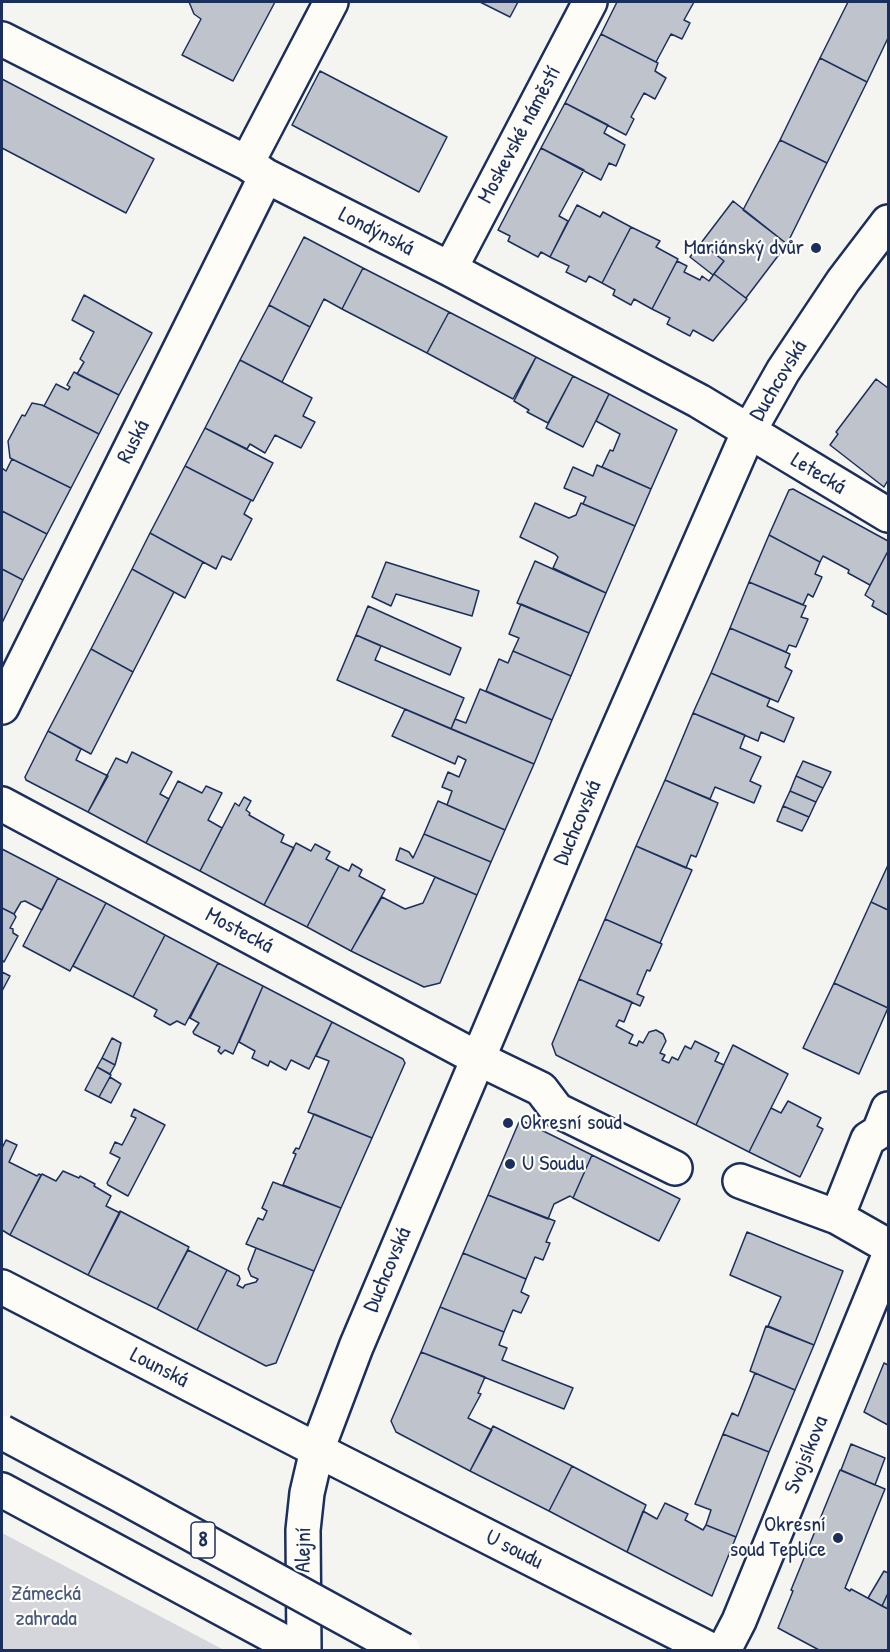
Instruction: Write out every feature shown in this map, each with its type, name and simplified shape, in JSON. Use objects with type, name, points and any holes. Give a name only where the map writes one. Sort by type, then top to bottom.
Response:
[{"type":"main road","points":[[256,170],[331,2]]},
{"type":"main road","name":"Moskevské náměstí","points":[[450,269],[590,2]]},
{"type":"main road","name":"Londýnská","points":[[2,39],[450,269],[699,401],[749,431]]},
{"type":"main road","name":"Ruská","points":[[2,707],[256,170]]},
{"type":"main road","name":"Duchcovská","points":[[317,1450],[356,1347],[477,1058],[749,431],[783,371],[843,281],[888,222]]},
{"type":"main road","name":"Letecká","points":[[749,431],[888,515]]},
{"type":"main road","name":"Mostecká","points":[[2,804],[477,1058],[541,1089],[557,1110],[675,1168]]},
{"type":"main road","points":[[837,1217],[868,1139],[885,1126]]},
{"type":"main road","points":[[740,1181],[837,1217],[888,1246]]},
{"type":"main road","name":"Svojsíkova","points":[[724,1650],[743,1610],[888,1258]]},
{"type":"main road","name":"Lounská","points":[[2,1287],[317,1450]]},
{"type":"main road","name":"8","points":[[2,1432],[403,1650]]},
{"type":"main road","name":"Alejní","points":[[304,1650],[303,1530],[307,1493],[317,1450]]},
{"type":"main road","name":"U soudu","points":[[317,1450],[711,1650]]},
{"type":"main road","name":"8","points":[[2,1490],[299,1650]]},
{"type":"green space","name":"Zámecká zahrada","points":[[2,1533],[224,1650],[2,1650]]},
{"type":"building","points":[[189,2],[275,2],[233,81],[182,55],[201,19],[194,14]]},
{"type":"building","points":[[480,2],[518,2],[510,17]]},
{"type":"building","points":[[617,2],[694,2],[684,20],[690,23],[682,39],[671,34],[656,62],[601,34]]},
{"type":"building","points":[[848,2],[888,2],[888,38],[867,82],[820,58]]},
{"type":"building","points":[[601,34],[658,63],[655,71],[666,78],[655,99],[644,93],[631,117],[634,119],[626,135],[565,103]]},
{"type":"building","points":[[820,58],[867,82],[827,163],[780,140]]},
{"type":"building","points":[[320,71],[447,137],[419,192],[292,125]]},
{"type":"building","points":[[2,79],[154,159],[126,213],[2,148]]},
{"type":"building","points":[[565,103],[608,125],[604,133],[625,145],[616,166],[609,163],[601,180],[541,148]]},
{"type":"building","points":[[780,140],[827,163],[787,244],[743,210]]},
{"type":"building","points":[[541,148],[584,170],[559,216],[568,221],[550,257],[541,252],[538,257],[508,241],[510,236],[498,230]]},
{"type":"building","points":[[733,201],[787,244],[746,298],[714,274],[724,261],[701,243]]},
{"type":"building","points":[[577,205],[600,217],[603,212],[631,227],[602,283],[589,276],[586,282],[566,272],[569,266],[550,257]]},
{"type":"building","points":[[631,227],[660,241],[656,247],[678,259],[652,309],[634,299],[631,305],[613,295],[615,290],[602,283]]},
{"type":"building","points":[[304,237],[363,268],[342,309],[324,299],[310,327],[269,305]]},
{"type":"building","points":[[701,243],[724,261],[713,275],[690,257]]},
{"type":"building","points":[[677,261],[687,266],[684,272],[700,280],[702,276],[709,281],[714,274],[747,299],[713,341],[693,330],[690,336],[667,324],[670,318],[652,309]]},
{"type":"building","points":[[363,268],[449,312],[427,353],[342,309]]},
{"type":"building","points":[[84,295],[152,333],[119,395],[77,374],[84,362],[80,359],[94,332],[72,320]]},
{"type":"building","points":[[269,305],[310,327],[282,382],[240,360]]},
{"type":"building","points":[[449,312],[536,357],[513,399],[427,353]]},
{"type":"building","points":[[536,357],[573,376],[548,423],[527,412],[529,410],[514,401]]},
{"type":"building","points":[[240,360],[312,398],[303,416],[315,422],[301,448],[275,435],[265,453],[250,444],[247,449],[205,428]]},
{"type":"building","points":[[74,372],[119,395],[99,434],[44,406],[56,384],[68,390],[70,387],[67,385]]},
{"type":"building","points":[[573,376],[609,394],[583,447],[546,428]]},
{"type":"building","points":[[876,379],[888,388],[888,480],[884,487],[830,445],[838,434],[836,432]]},
{"type":"building","points":[[609,394],[677,430],[651,489],[602,467],[610,450],[613,451],[620,434],[596,421]]},
{"type":"building","points":[[32,403],[42,405],[99,434],[71,488],[10,458],[8,441],[22,415],[25,416]]},
{"type":"building","points":[[205,428],[273,463],[253,501],[185,466]]},
{"type":"building","points":[[12,459],[71,488],[47,534],[2,511],[2,468],[6,471]]},
{"type":"building","points":[[597,465],[651,489],[635,526],[583,504],[586,497],[564,488],[573,467],[593,476]]},
{"type":"building","points":[[185,466],[251,500],[244,514],[252,519],[231,560],[222,556],[216,569],[150,533]]},
{"type":"building","points":[[793,489],[888,541],[888,551],[870,585],[823,556],[820,562],[769,535],[789,490]]},
{"type":"building","points":[[535,503],[569,518],[576,515],[581,503],[635,526],[606,593],[553,568],[558,557],[555,554],[520,537]]},
{"type":"building","points":[[2,511],[47,534],[23,580],[2,569]]},
{"type":"building","points":[[150,533],[203,562],[185,598],[132,569]]},
{"type":"building","points":[[769,535],[820,562],[815,574],[822,577],[813,597],[808,594],[803,605],[749,582]]},
{"type":"building","points":[[888,551],[888,615],[872,606],[874,601],[865,595]]},
{"type":"building","points":[[535,561],[606,593],[589,633],[517,603]]},
{"type":"building","points":[[386,562],[479,591],[472,616],[396,594],[391,606],[372,597]]},
{"type":"building","points":[[2,569],[23,580],[2,623]]},
{"type":"building","points":[[132,569],[174,592],[133,672],[91,649]]},
{"type":"building","points":[[749,582],[806,606],[801,617],[808,619],[796,647],[789,645],[786,652],[730,628]]},
{"type":"building","points":[[521,604],[589,633],[571,676],[513,651],[519,638],[509,634]]},
{"type":"building","points":[[368,606],[461,648],[450,675],[356,635]]},
{"type":"building","points":[[730,628],[790,654],[785,667],[792,671],[778,702],[711,673]]},
{"type":"building","points":[[356,635],[381,646],[375,660],[464,698],[451,729],[337,680]]},
{"type":"building","points":[[91,649],[133,672],[91,754],[48,731]]},
{"type":"building","points":[[513,651],[571,676],[552,720],[486,691],[499,659],[508,663]]},
{"type":"building","points":[[711,673],[770,699],[767,706],[794,718],[784,742],[761,732],[758,741],[693,713]]},
{"type":"building","points":[[480,689],[552,720],[534,764],[451,729],[455,719],[466,723]]},
{"type":"building","points":[[405,709],[534,764],[505,830],[447,805],[452,791],[442,787],[448,772],[459,777],[466,760],[458,756],[455,764],[392,736]]},
{"type":"building","points":[[693,713],[745,735],[740,748],[761,757],[750,781],[761,786],[754,803],[715,787],[710,799],[665,780]]},
{"type":"building","points":[[48,731],[81,749],[76,760],[108,776],[88,812],[26,780],[25,777]]},
{"type":"building","points":[[132,752],[172,772],[160,794],[169,799],[146,843],[88,812],[116,758],[127,763]]},
{"type":"building","points":[[803,761],[831,772],[823,788],[796,776]]},
{"type":"building","points":[[796,776],[823,788],[816,802],[790,791]]},
{"type":"building","points":[[665,780],[718,803],[696,857],[691,855],[686,868],[636,846]]},
{"type":"building","points":[[178,781],[202,793],[206,786],[222,793],[208,820],[222,828],[200,871],[146,843]]},
{"type":"building","points":[[790,791],[816,802],[809,817],[783,806]]},
{"type":"building","points":[[244,797],[251,801],[246,810],[250,813],[249,815],[284,835],[281,842],[294,848],[264,905],[200,871],[235,803],[239,806]]},
{"type":"building","points":[[438,801],[505,830],[491,862],[424,834]]},
{"type":"building","points":[[783,806],[809,817],[802,831],[777,821]]},
{"type":"building","points":[[424,834],[491,862],[477,895],[396,860],[400,848],[409,852],[413,858]]},
{"type":"building","points":[[296,843],[311,851],[315,844],[330,852],[326,859],[339,866],[307,927],[264,905]]},
{"type":"building","points":[[636,846],[692,870],[660,943],[605,919]]},
{"type":"building","points":[[2,849],[58,878],[42,910],[25,901],[21,902],[14,914],[2,908]]},
{"type":"building","points":[[352,864],[362,870],[359,876],[385,890],[351,951],[307,927],[339,866],[349,871]]},
{"type":"building","points":[[888,865],[888,910],[871,902]]},
{"type":"building","points":[[435,877],[477,895],[440,983],[424,987],[351,951],[382,897],[405,909],[423,903]]},
{"type":"building","points":[[58,878],[106,903],[70,971],[23,946]]},
{"type":"building","points":[[871,902],[888,910],[888,1008],[834,983]]},
{"type":"building","points":[[106,903],[165,935],[133,997],[73,966]]},
{"type":"building","points":[[2,908],[16,917],[10,928],[18,936],[4,962],[2,960]]},
{"type":"building","points":[[605,919],[662,944],[637,994],[644,997],[640,1006],[579,979]]},
{"type":"building","points":[[165,935],[218,963],[185,1025],[177,1021],[170,1025],[154,1016],[157,1010],[133,997]]},
{"type":"building","points":[[218,963],[263,986],[233,1054],[225,1050],[221,1054],[218,1051],[220,1047],[194,1034],[199,1023],[190,1018]]},
{"type":"building","points":[[2,972],[10,976],[2,991]]},
{"type":"building","points":[[579,979],[632,1002],[624,1022],[619,1020],[616,1026],[633,1035],[629,1043],[637,1046],[639,1041],[643,1043],[649,1032],[656,1030],[663,1034],[666,1041],[660,1053],[665,1055],[662,1060],[669,1063],[672,1057],[678,1060],[685,1046],[691,1049],[695,1041],[719,1053],[715,1061],[724,1065],[696,1125],[556,1055],[552,1044]]},
{"type":"building","points":[[834,983],[888,1008],[859,1074],[803,1048]]},
{"type":"building","points":[[263,986],[332,1022],[309,1069],[291,1060],[286,1070],[270,1061],[268,1066],[252,1058],[255,1051],[239,1042]]},
{"type":"building","points":[[332,1022],[403,1059],[405,1063],[372,1138],[308,1112],[329,1061],[316,1056]]},
{"type":"building","points":[[112,1038],[121,1043],[115,1065],[102,1058]]},
{"type":"building","points":[[733,1045],[788,1074],[749,1152],[696,1125]]},
{"type":"building","points":[[102,1058],[115,1065],[110,1074],[97,1067]]},
{"type":"building","points":[[97,1067],[111,1075],[99,1097],[85,1090]]},
{"type":"building","points":[[110,1077],[121,1084],[111,1103],[99,1097]]},
{"type":"building","points":[[788,1101],[821,1118],[817,1126],[823,1129],[800,1177],[749,1152],[771,1108],[781,1113]]},
{"type":"building","points":[[134,1109],[165,1125],[128,1196],[107,1183],[120,1158],[110,1153],[115,1142],[122,1145],[136,1118],[131,1116]]},
{"type":"building","points":[[314,1114],[372,1138],[341,1208],[283,1185],[296,1154],[293,1153],[296,1148],[299,1149]]},
{"type":"building","points":[[523,1121],[592,1155],[573,1198],[570,1196],[554,1204],[548,1219],[488,1195],[519,1122]]},
{"type":"building","points":[[6,1140],[17,1145],[9,1162],[37,1176],[41,1175],[10,1235],[2,1230],[2,1148]]},
{"type":"building","points":[[592,1155],[680,1199],[659,1241],[573,1198]]},
{"type":"building","points":[[63,1171],[95,1184],[94,1186],[111,1196],[106,1206],[120,1213],[88,1275],[10,1235],[42,1174],[56,1181]]},
{"type":"building","points":[[273,1182],[341,1208],[314,1271],[246,1244],[258,1218],[263,1220],[267,1211],[262,1208]]},
{"type":"building","points":[[488,1195],[555,1221],[546,1242],[550,1243],[543,1260],[535,1257],[526,1279],[463,1253]]},
{"type":"building","points":[[120,1211],[189,1247],[157,1309],[88,1275]]},
{"type":"building","points":[[747,1232],[843,1271],[814,1345],[768,1326],[781,1297],[730,1275]]},
{"type":"building","points":[[256,1248],[314,1271],[276,1363],[266,1366],[197,1330],[227,1270],[239,1276],[237,1285],[243,1288],[245,1285],[256,1282],[258,1279],[251,1276],[248,1269]]},
{"type":"building","points":[[188,1250],[227,1270],[197,1330],[157,1309]]},
{"type":"building","points":[[463,1253],[526,1279],[521,1292],[529,1296],[521,1313],[513,1310],[504,1332],[440,1307]]},
{"type":"building","points":[[440,1307],[504,1332],[499,1345],[507,1348],[502,1360],[573,1388],[564,1409],[421,1352]]},
{"type":"building","points":[[766,1326],[814,1345],[795,1390],[750,1371]]},
{"type":"building","points":[[421,1352],[485,1377],[478,1393],[481,1394],[468,1418],[492,1430],[470,1471],[396,1432],[391,1421]]},
{"type":"building","points":[[884,1363],[888,1365],[888,1425],[864,1412]]},
{"type":"building","points":[[755,1373],[795,1390],[769,1452],[723,1434],[732,1413],[738,1416]]},
{"type":"building","points":[[493,1426],[572,1466],[549,1511],[470,1471]]},
{"type":"building","points":[[723,1434],[769,1452],[736,1537],[706,1525],[711,1510],[695,1504]]},
{"type":"building","points":[[851,1444],[885,1458],[875,1485],[841,1470]]},
{"type":"building","points":[[572,1466],[646,1505],[627,1552],[549,1511]]},
{"type":"building","name":"Okresní soud Teplice","points":[[840,1470],[885,1489],[845,1588],[888,1609],[888,1650],[819,1650],[778,1628]]},
{"type":"building","points":[[665,1503],[688,1514],[685,1520],[703,1530],[706,1525],[736,1537],[712,1596],[627,1552],[643,1511],[657,1519]]},
{"type":"building","points":[[884,1571],[888,1573],[888,1593],[882,1606],[868,1598]]},
{"type":"building","points":[[888,1593],[888,1609],[882,1606]]},
{"type":"place","name":"Mariánský dvůr","points":[[816,248]]},
{"type":"place","name":"Okresní soud","points":[[508,1123]]},
{"type":"place","name":"U Soudu","points":[[510,1164]]},
{"type":"place","name":"Okresní soud Teplice","points":[[838,1538]]}]
